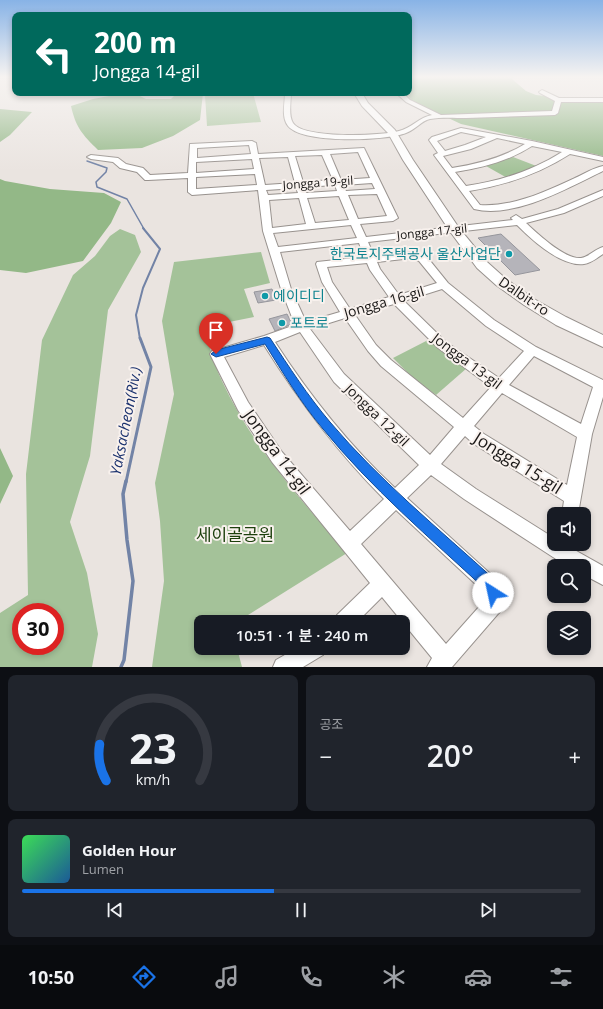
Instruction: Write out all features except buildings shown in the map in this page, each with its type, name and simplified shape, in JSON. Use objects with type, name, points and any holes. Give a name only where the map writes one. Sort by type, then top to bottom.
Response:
[{"type":"main road","name":"Dalbit-ro","points":[[368,108],[393,134],[408,160],[475,258],[501,282],[544,311],[603,341]]},
{"type":"street","points":[[288,108],[288,120],[291,126],[296,130],[307,134],[334,137],[393,134],[404,132],[425,118],[439,116],[486,116],[555,113],[556,108]]},
{"type":"street","points":[[423,108],[439,116]]},
{"type":"street","points":[[443,154],[433,140],[461,130],[603,158]]},
{"type":"street","points":[[495,136],[468,147],[438,155],[477,207],[505,206],[541,196],[603,168]]},
{"type":"street","name":"Jongga 12-gil","points":[[194,160],[193,146],[252,143],[264,198],[268,230],[286,289],[302,327],[339,378],[430,465],[470,494],[547,539]]},
{"type":"street","points":[[450,171],[477,167],[501,160],[532,143]]},
{"type":"street","points":[[192,176],[194,160],[361,150],[393,218],[268,230]]},
{"type":"street","name":"Jongga 13-gil","points":[[325,152],[375,270],[396,299],[442,345],[500,386],[585,434]]},
{"type":"street","points":[[464,189],[496,184],[521,177],[550,164],[570,152]]},
{"type":"street","points":[[291,154],[311,226]]},
{"type":"street","points":[[91,156],[115,160],[123,166],[140,170],[148,178],[258,171]]},
{"type":"street","name":"Jongga 19-gil","points":[[192,176],[192,192],[374,180]]},
{"type":"street","points":[[264,198],[380,190]]},
{"type":"street","name":"Jongga 17-gil","points":[[274,250],[519,222],[561,211],[603,193]]},
{"type":"street","points":[[505,206],[519,222],[551,248],[572,261],[584,261],[603,250]]},
{"type":"street","name":"Jongga 15-gil","points":[[413,255],[423,259],[444,285],[490,323],[532,350],[600,385],[585,434],[573,497],[479,439],[464,428],[386,363],[372,348],[327,282],[321,264],[371,259],[413,255]]},
{"type":"street","name":"Jongga 16-gil","points":[[302,327],[444,285]]},
{"type":"street","name":"Jongga 14-gil","points":[[267,340],[298,389],[326,426],[368,471],[490,585],[496,601],[441,663],[383,583],[277,457],[243,406],[216,354],[267,340],[302,327]]},
{"type":"street","name":"Jongga 15-gil","points":[[349,544],[430,465],[532,350]]},
{"type":"street","points":[[571,507],[573,497]]},
{"type":"street","name":"Jongga 12-gil","points":[[567,551],[603,576]]},
{"type":"street","points":[[351,615],[383,583]]},
{"type":"street","points":[[283,667],[304,655]]},
{"type":"green space","points":[[72,108],[201,108],[200,120],[173,136],[142,148],[98,150],[80,130]]},
{"type":"green space","points":[[206,108],[257,108],[261,122],[207,126]]},
{"type":"green space","points":[[427,108],[603,108],[603,156],[461,124]]},
{"type":"green space","points":[[0,109],[32,112],[10,135],[0,142]]},
{"type":"green space","points":[[513,157],[539,167],[509,179],[486,166]]},
{"type":"green space","points":[[0,179],[50,189],[104,193],[121,202],[111,223],[83,261],[26,273],[0,270]]},
{"type":"green space","points":[[120,229],[135,235],[141,252],[108,310],[90,456],[70,522],[87,573],[98,634],[92,667],[0,667],[0,613],[12,605],[12,655],[64,655],[64,603],[16,603],[28,595],[26,474],[42,340],[73,275],[95,256],[110,236]]},
{"type":"green space","name":"세이골공원","points":[[261,252],[270,283],[244,289],[254,317],[204,327],[204,329],[219,375],[234,405],[248,428],[278,472],[347,553],[248,615],[194,615],[194,655],[239,655],[242,667],[152,667],[164,581],[160,521],[155,483],[174,394],[162,321],[174,262]]},
{"type":"green space","points":[[430,339],[467,368],[436,395],[412,377],[393,358]]},
{"type":"green space","points":[[0,448],[13,476],[0,504]]},
{"type":"waterway","name":"Yaksacheon(Riv.)","points":[[87,161],[107,168],[106,172],[96,182],[97,187],[127,199],[144,229]]},
{"type":"waterway","name":"Yaksacheon(Riv.)","points":[[140,339],[136,315],[143,288],[160,249],[143,228]]},
{"type":"waterway","name":"Yaksacheon(Riv.)","points":[[126,482],[151,367],[140,338]]},
{"type":"waterway","name":"Yaksacheon(Riv.)","points":[[121,667],[124,660],[133,581],[127,540],[123,494],[126,481]]},
{"type":"place","name":"한국토지주택공사 울산사업단","points":[[509,254]]},
{"type":"place","name":"에이디디","points":[[265,296]]},
{"type":"place","name":"포트로","points":[[282,323]]},
{"type":"route","points":[[216,354],[267,340],[298,389],[326,426],[368,471],[490,585],[493,593]]}]
